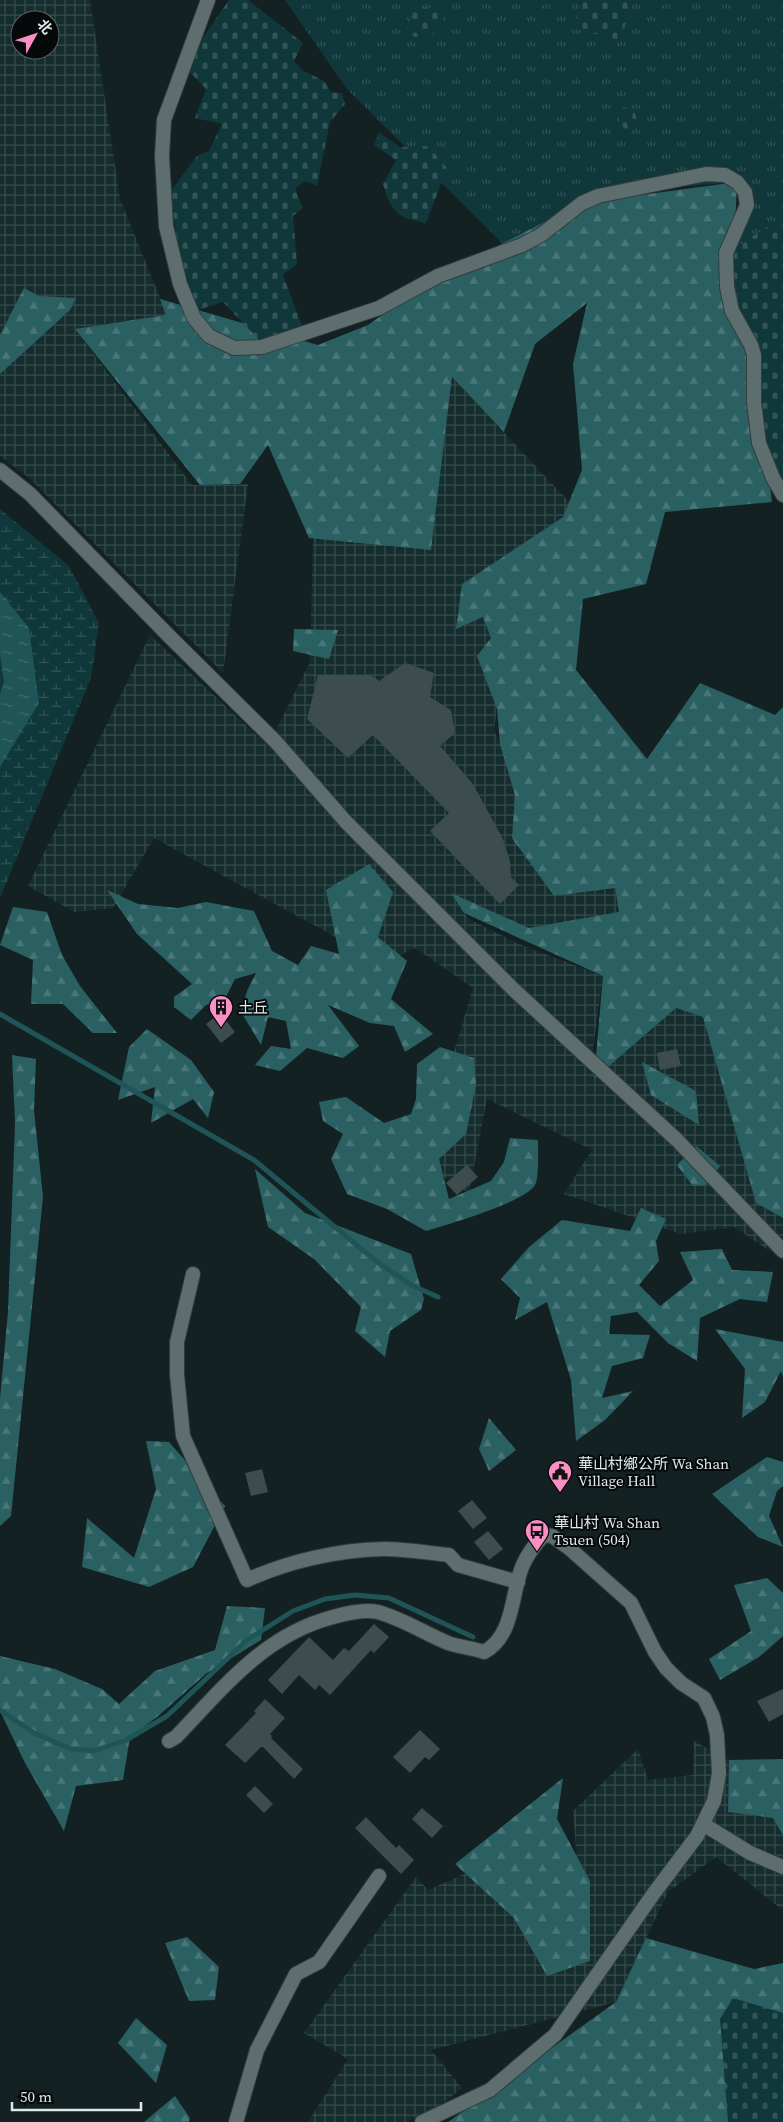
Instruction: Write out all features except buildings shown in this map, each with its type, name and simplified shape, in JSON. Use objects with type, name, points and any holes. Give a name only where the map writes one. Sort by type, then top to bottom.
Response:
[{"type":"street","points":[[208,0],[164,120],[162,156],[166,226],[180,284],[194,318],[209,336],[234,348],[262,347],[379,308],[438,276],[522,245],[540,235],[582,203],[598,196],[706,174],[725,175],[737,182],[745,192],[747,205],[726,253],[727,287],[732,311],[751,345],[754,355],[754,402],[759,443],[773,478],[783,495]]},
{"type":"street","points":[[0,470],[30,494],[276,742],[353,829],[527,1003],[677,1140],[783,1251]]},
{"type":"street","points":[[193,1274],[177,1342],[177,1375],[183,1436],[247,1580],[265,1572],[331,1554],[385,1549],[449,1555],[458,1565],[518,1582]]},
{"type":"street","points":[[169,1741],[176,1737],[250,1661],[278,1640],[318,1621],[350,1612],[376,1612],[412,1625],[449,1644],[484,1652],[494,1647],[506,1628],[522,1566],[535,1543],[544,1535],[552,1536],[570,1548],[631,1603],[655,1652],[666,1668],[680,1683],[704,1698],[713,1717],[717,1735],[719,1774],[714,1801],[697,1836],[654,1893],[555,2035],[490,2090],[422,2122]]},
{"type":"street","points":[[702,1824],[750,1853],[783,1867]]},
{"type":"street","points":[[236,2122],[256,2050],[296,1974],[319,1962],[379,1876]]},
{"type":"shaded area","points":[[0,0],[90,0],[120,199],[167,315],[75,329],[192,485],[248,484],[223,673],[29,478],[0,456]]},
{"type":"shaded area","points":[[452,377],[574,507],[473,589],[456,628],[483,617],[496,632],[478,656],[498,698],[494,731],[524,790],[554,896],[615,888],[620,919],[529,928],[493,913],[464,913],[469,919],[519,944],[603,976],[590,1071],[676,1007],[714,1021],[756,1203],[783,1218],[783,1260],[734,1227],[681,1234],[564,1194],[592,1150],[487,1099],[469,1193],[421,1163],[473,988],[415,948],[383,963],[154,838],[113,908],[74,912],[28,886],[150,635],[268,746],[310,662],[313,537],[431,549]]},
{"type":"shaded area","points":[[694,1741],[729,1760],[728,1812],[773,1818],[783,1832],[783,1908],[780,1908],[716,1857],[668,1892],[616,2002],[431,2050],[462,2088],[442,2104],[407,2122],[308,2122],[348,2059],[304,2033],[416,1877],[428,1890],[491,1862],[541,1865],[535,1956],[584,1946],[573,1811],[638,1749],[648,1780],[693,1775]]},
{"type":"green space","points":[[229,0],[248,0],[303,43],[294,61],[302,70],[324,81],[331,92],[342,93],[345,104],[330,122],[317,186],[305,181],[295,189],[303,208],[293,216],[297,264],[283,275],[303,328],[260,341],[223,302],[198,310],[180,259],[170,192],[197,156],[209,151],[222,124],[195,118],[206,89],[187,69],[204,36]]},
{"type":"green space","points":[[285,0],[783,0],[783,493],[726,266],[747,205],[737,182],[626,191],[509,250],[347,89]]},
{"type":"green space","points":[[581,0],[632,0],[621,41],[574,28]]},
{"type":"green space","points":[[415,7],[440,8],[444,22],[431,37],[415,37],[406,32]]},
{"type":"green space","points":[[621,107],[634,110],[638,125],[630,131],[621,126],[617,112]]},
{"type":"green space","points":[[379,132],[400,147],[428,146],[447,168],[426,223],[402,216],[397,213],[389,202],[383,184],[396,160],[374,145]]},
{"type":"green space","points":[[737,182],[735,230],[754,355],[772,502],[665,512],[646,584],[583,599],[576,670],[647,759],[700,683],[775,715],[783,707],[783,1218],[756,1203],[703,1017],[676,1008],[594,1079],[603,976],[464,913],[451,893],[529,928],[619,912],[615,888],[554,896],[512,838],[515,795],[500,744],[497,709],[477,656],[491,638],[483,617],[456,629],[462,584],[563,517],[582,470],[573,364],[587,303],[535,344],[504,432],[452,377],[431,550],[309,538],[268,445],[240,484],[200,485],[75,329],[166,315],[160,299],[318,345],[368,325],[438,276],[582,203]]},
{"type":"green space","points":[[783,217],[783,489],[773,478],[754,402],[754,355],[732,311],[726,253]]},
{"type":"green space","points":[[24,288],[39,296],[76,298],[70,310],[0,374],[0,335]]},
{"type":"green space","points":[[0,509],[69,566],[99,623],[91,678],[0,898]]},
{"type":"green space","points":[[294,629],[338,630],[329,659],[293,651]]},
{"type":"green space","points":[[369,864],[393,892],[378,937],[407,961],[391,999],[433,1034],[405,1052],[394,1026],[370,1023],[328,1005],[359,1046],[343,1058],[307,1048],[280,1071],[255,1065],[271,1046],[291,1049],[286,1021],[268,1017],[261,1045],[241,1012],[247,991],[256,973],[235,979],[224,1001],[206,1005],[191,1020],[174,1007],[174,997],[192,984],[137,934],[107,890],[138,904],[178,908],[206,902],[254,911],[272,951],[298,965],[311,946],[339,954],[326,890]]},
{"type":"green space","points":[[13,907],[47,912],[62,955],[80,986],[117,1033],[93,1033],[63,1004],[31,1004],[33,960],[0,945]]},
{"type":"green space","points":[[147,1029],[191,1060],[214,1092],[208,1118],[193,1099],[151,1123],[155,1087],[118,1100],[129,1047]]},
{"type":"green space","points":[[440,1047],[474,1058],[476,1085],[466,1134],[439,1159],[449,1199],[491,1181],[504,1162],[510,1138],[538,1140],[538,1173],[536,1183],[530,1190],[504,1205],[426,1231],[387,1209],[347,1194],[331,1159],[343,1134],[323,1121],[319,1102],[346,1097],[384,1123],[411,1114],[416,1099],[417,1064]]},
{"type":"green space","points":[[12,1055],[36,1059],[34,1110],[43,1197],[11,1516],[0,1526],[0,1398],[8,1312],[15,1123]]},
{"type":"green space","points":[[642,1062],[696,1091],[699,1125],[651,1095]]},
{"type":"green space","points":[[696,1146],[720,1166],[706,1185],[693,1186],[677,1165]]},
{"type":"green space","points":[[255,1169],[305,1213],[411,1254],[424,1299],[421,1310],[390,1331],[385,1357],[355,1331],[361,1307],[314,1259],[268,1227]]},
{"type":"green space","points":[[641,1208],[666,1219],[656,1241],[659,1261],[639,1285],[660,1306],[693,1280],[680,1252],[722,1249],[732,1270],[773,1272],[767,1302],[740,1299],[700,1318],[697,1361],[668,1343],[637,1312],[611,1316],[609,1334],[650,1335],[643,1358],[612,1366],[602,1398],[633,1391],[605,1420],[576,1441],[571,1380],[547,1302],[515,1320],[520,1298],[501,1279],[529,1247],[562,1220],[630,1231]]},
{"type":"green space","points":[[715,1329],[783,1342],[783,1377],[781,1371],[765,1402],[742,1418],[745,1369]]},
{"type":"green space","points":[[489,1418],[516,1450],[489,1471],[479,1449]]},
{"type":"green space","points":[[146,1441],[169,1442],[225,1506],[193,1567],[149,1587],[82,1567],[87,1518],[134,1558],[156,1489]]},
{"type":"green space","points":[[767,1457],[783,1462],[783,1486],[777,1491],[769,1516],[783,1547],[758,1537],[712,1494]]},
{"type":"green space","points":[[767,1578],[783,1593],[783,1636],[759,1657],[720,1680],[709,1659],[751,1631],[734,1585]]},
{"type":"green space","points":[[227,1606],[265,1608],[261,1640],[207,1673],[157,1717],[130,1737],[123,1780],[76,1786],[64,1831],[25,1763],[0,1711],[0,1656],[55,1669],[102,1689],[119,1704],[155,1671],[215,1650]]},
{"type":"green space","points":[[783,1759],[783,1835],[773,1818],[728,1812],[729,1760]]},
{"type":"green space","points":[[563,1778],[557,1819],[590,1881],[590,1961],[547,1976],[514,1918],[455,1864]]},
{"type":"green space","points":[[187,1937],[219,1967],[215,2000],[189,2001],[165,1943]]},
{"type":"green space","points":[[646,1938],[754,1969],[783,1963],[783,2122],[448,2122],[616,2002]]},
{"type":"green space","points":[[733,1998],[783,2013],[783,2122],[728,2122],[720,2019]]},
{"type":"green space","points":[[136,2018],[167,2045],[156,2083],[118,2043]]},
{"type":"green space","points":[[175,2096],[190,2118],[189,2122],[144,2122]]},
{"type":"water","points":[[0,592],[29,628],[39,703],[0,767],[0,694],[4,682],[0,655]]},
{"type":"waterway","points":[[0,1014],[254,1160],[376,1261],[411,1285],[438,1297]]},
{"type":"waterway","points":[[0,1710],[34,1733],[71,1749],[94,1751],[126,1740],[167,1716],[247,1640],[293,1611],[325,1599],[355,1595],[389,1598],[473,1637]]},
{"type":"place","name":"土丘","points":[[221,1028]]},
{"type":"place","name":"華山村鄉公所 Wa Shan Village Hall","points":[[560,1493]]},
{"type":"place","name":"華山村 Wa Shan Tsuen (504)","points":[[537,1552]]}]
